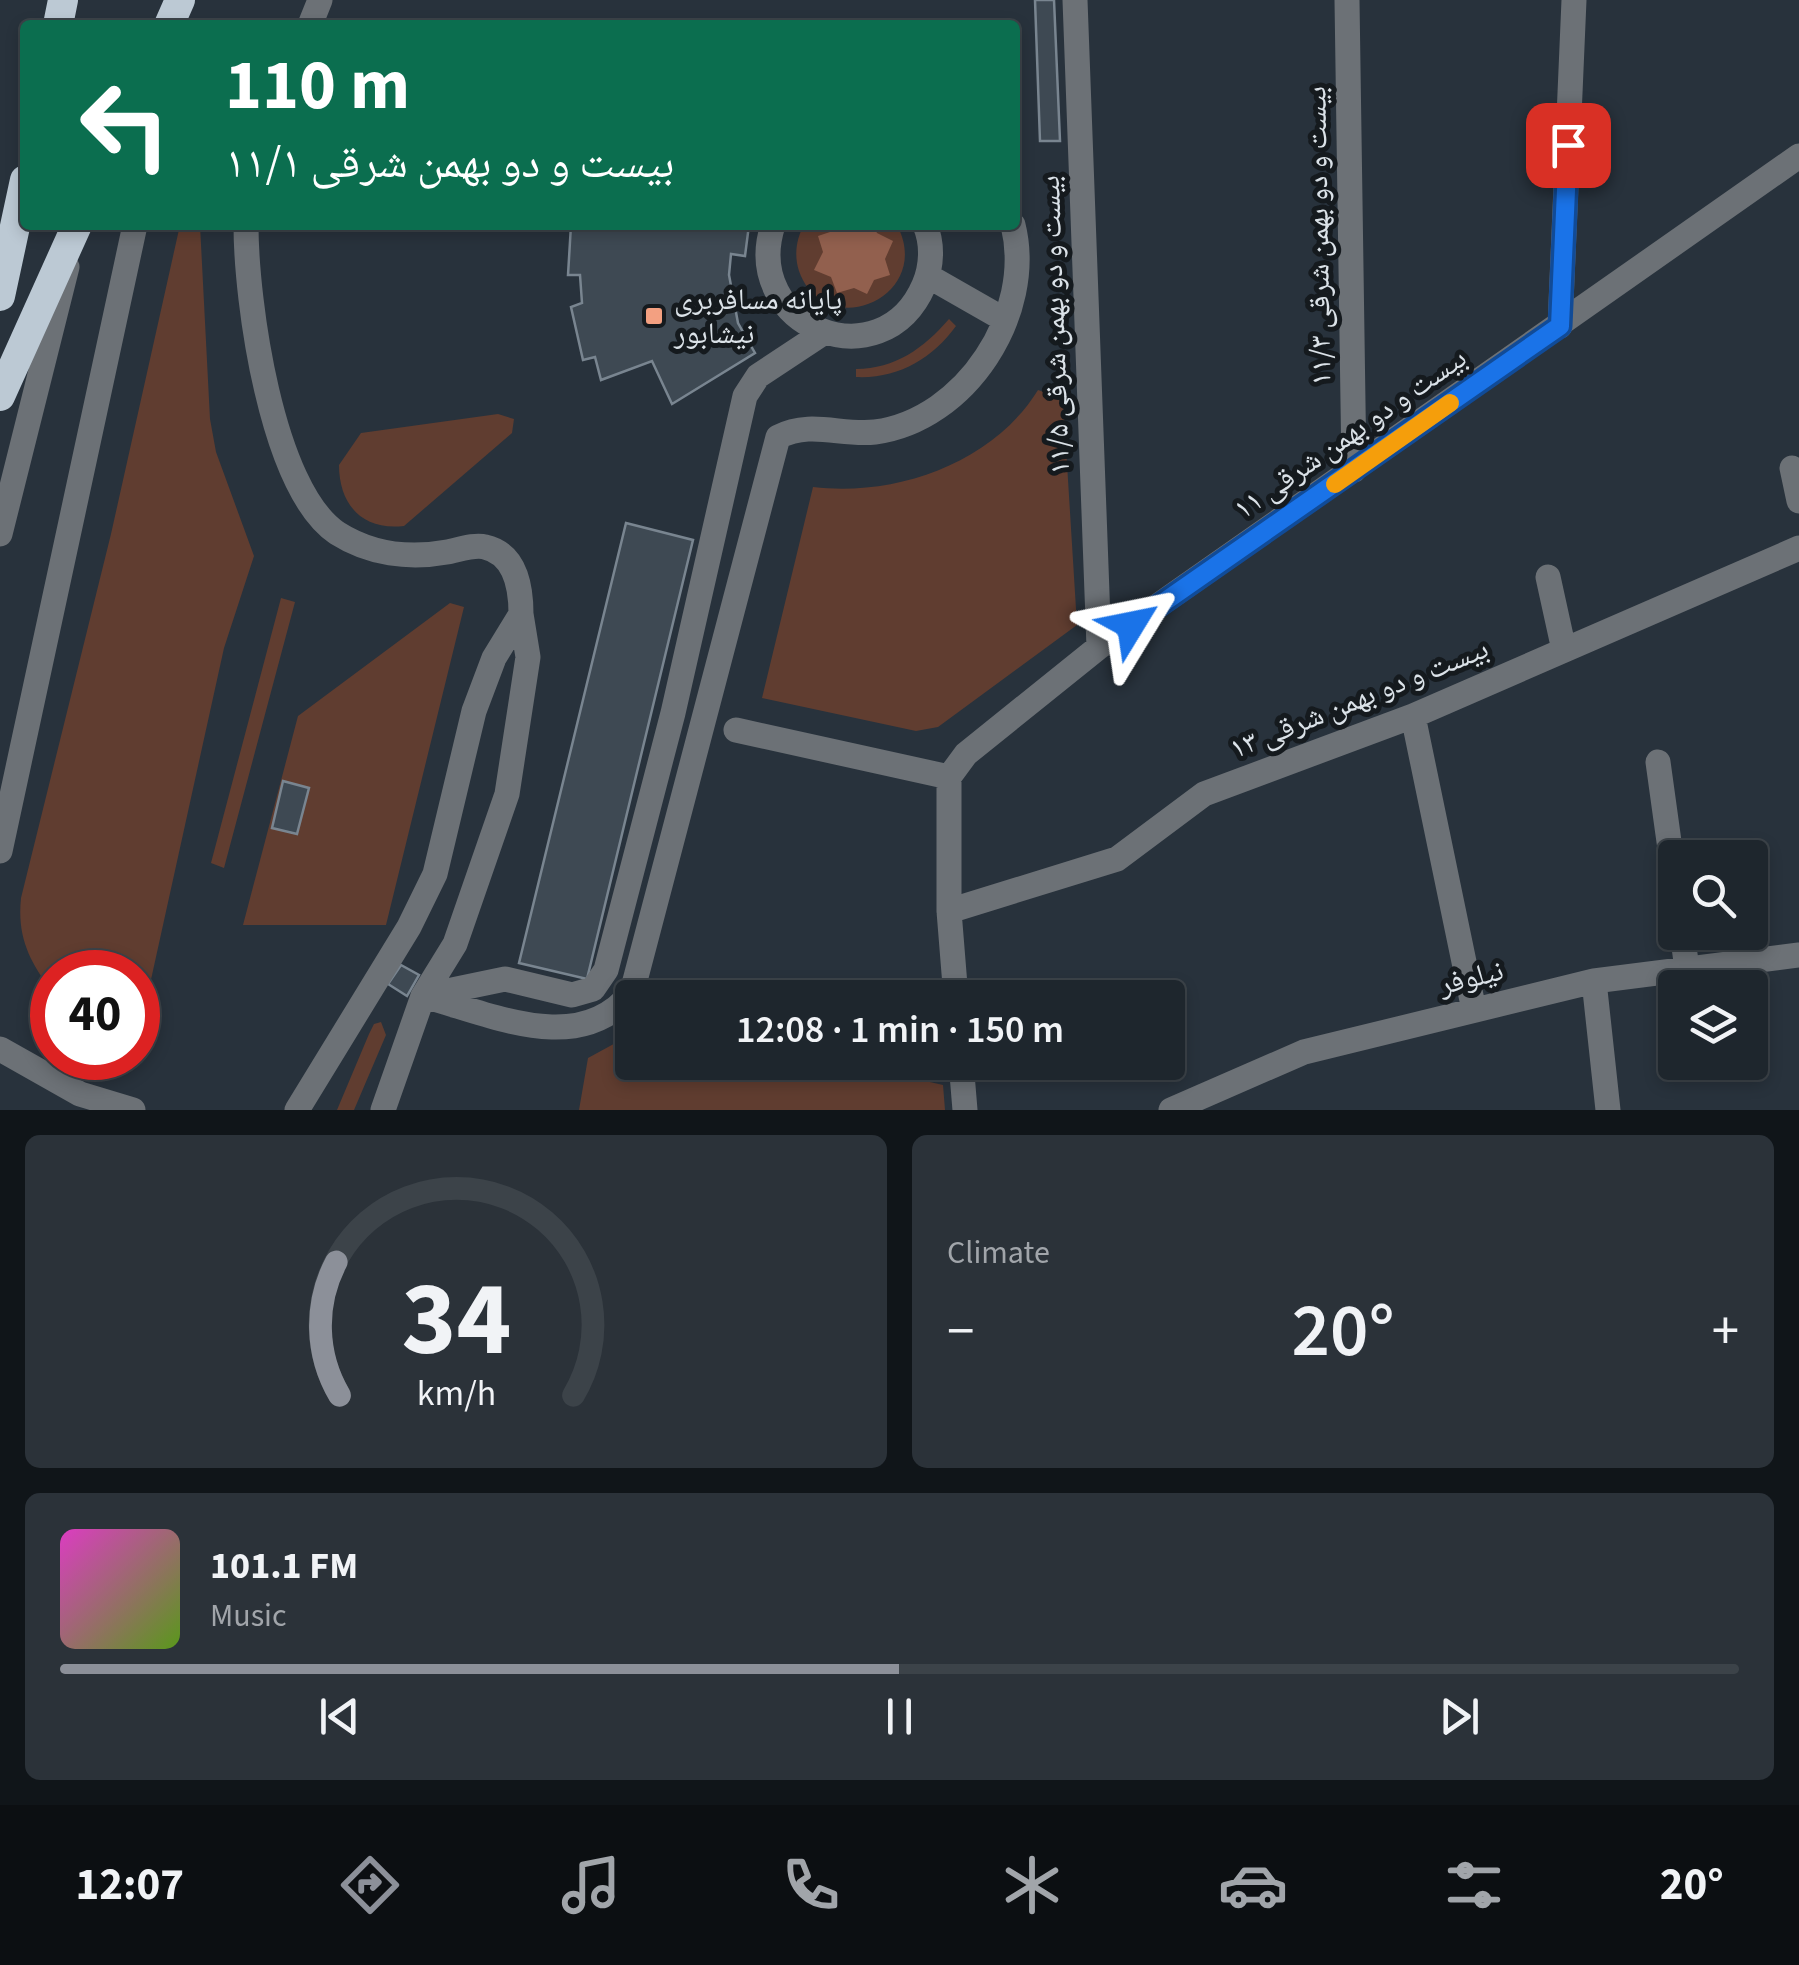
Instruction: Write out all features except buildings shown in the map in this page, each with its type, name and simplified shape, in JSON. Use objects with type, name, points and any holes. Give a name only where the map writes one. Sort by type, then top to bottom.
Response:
[{"type":"highway","points":[[0,296],[20,203]]},
{"type":"highway","points":[[0,396],[75,230]]},
{"type":"street","name":"بیست و دو بهمن شرقی ۱۱/۵","points":[[1075,0],[1099,647]]},
{"type":"street","name":"بیست و دو بهمن شرقی ۱۱/۳","points":[[1347,0],[1354,470]]},
{"type":"street","points":[[1560,326],[1574,0]]},
{"type":"street","name":"بیست و دو بهمن شرقی ۱۱","points":[[949,777],[966,754],[1099,647],[1799,156]]},
{"type":"street","points":[[0,534],[76,230]]},
{"type":"street","points":[[0,851],[134,230]]},
{"type":"street","points":[[246,230],[246,280],[263,373],[288,460],[309,502],[334,531],[369,549],[400,555],[483,546],[506,557],[521,587],[528,656],[507,794],[456,944],[423,996],[383,1110]]},
{"type":"street","points":[[772,230],[768,253],[771,279],[782,302],[800,320],[823,332],[850,337],[876,332],[900,320],[918,300],[928,276],[931,230]]},
{"type":"street","points":[[423,996],[543,1028],[566,1030],[617,1012],[632,992],[645,956],[778,437],[794,428],[872,432],[906,425],[954,395],[994,345],[1005,320],[1018,262],[1014,230]]},
{"type":"street","points":[[928,276],[1005,320]]},
{"type":"street","points":[[423,996],[504,979],[572,995],[593,989],[606,970],[673,713],[745,396],[758,376],[823,332]]},
{"type":"street","points":[[1792,468],[1799,501]]},
{"type":"street","name":"بیست و دو بهمن شرقی ۱۳","points":[[949,911],[1117,859],[1204,794],[1413,716],[1799,548]]},
{"type":"street","points":[[1548,578],[1564,650]]},
{"type":"street","points":[[296,1110],[410,927],[435,874],[474,711],[494,658],[521,614]]},
{"type":"street","points":[[1413,716],[1474,1010]]},
{"type":"street","points":[[736,730],[949,777],[949,911],[955,980]]},
{"type":"street","points":[[1658,762],[1669,840]]},
{"type":"street","points":[[1684,950],[1687,969]]},
{"type":"street","name":"نیلوفر","points":[[1171,1110],[1304,1052],[1474,1010],[1594,981],[1799,955]]},
{"type":"street","points":[[1594,981],[1608,1110]]},
{"type":"street","points":[[0,1049],[80,1094],[133,1110]]},
{"type":"street","points":[[964,1080],[966,1110]]},
{"type":"shaded area","points":[[179,230],[200,230],[210,419],[216,452],[254,556],[224,648],[158,950],[30,950],[30,955],[21,924],[21,898],[111,534]]},
{"type":"shaded area","points":[[802,230],[899,230],[905,251],[901,273],[890,290],[872,302],[851,308],[831,305],[812,293],[799,271]]},
{"type":"shaded area","points":[[876,230],[893,241],[885,259],[890,275],[874,280],[867,294],[854,288],[837,293],[831,277],[814,270],[823,252],[818,236],[833,231]]},
{"type":"shaded area","points":[[949,319],[956,326],[947,338],[913,365],[886,375],[856,377],[856,369],[883,365],[908,355]]},
{"type":"shaded area","points":[[1038,390],[1063,399],[1077,625],[938,727],[916,731],[762,698],[813,487],[877,486],[940,470],[996,437],[1019,416]]},
{"type":"shaded area","points":[[498,414],[514,419],[512,433],[404,526],[365,519],[349,503],[343,492],[339,465],[361,433]]},
{"type":"shaded area","points":[[281,598],[295,602],[224,868],[211,863]]},
{"type":"shaded area","points":[[450,603],[464,607],[386,925],[243,925],[298,716]]},
{"type":"shaded area","points":[[381,1022],[386,1035],[354,1110],[337,1110],[374,1024]]},
{"type":"shaded area","points":[[615,1043],[615,1080],[921,1080],[943,1085],[945,1110],[579,1110],[588,1058]]},
{"type":"slow traffic","points":[[1335,484],[1450,403]]},
{"type":"place","name":"پایانه مسافربری نیشابور","points":[[654,316]]},
{"type":"route","points":[[1131,625],[1560,326],[1568,145]]}]
